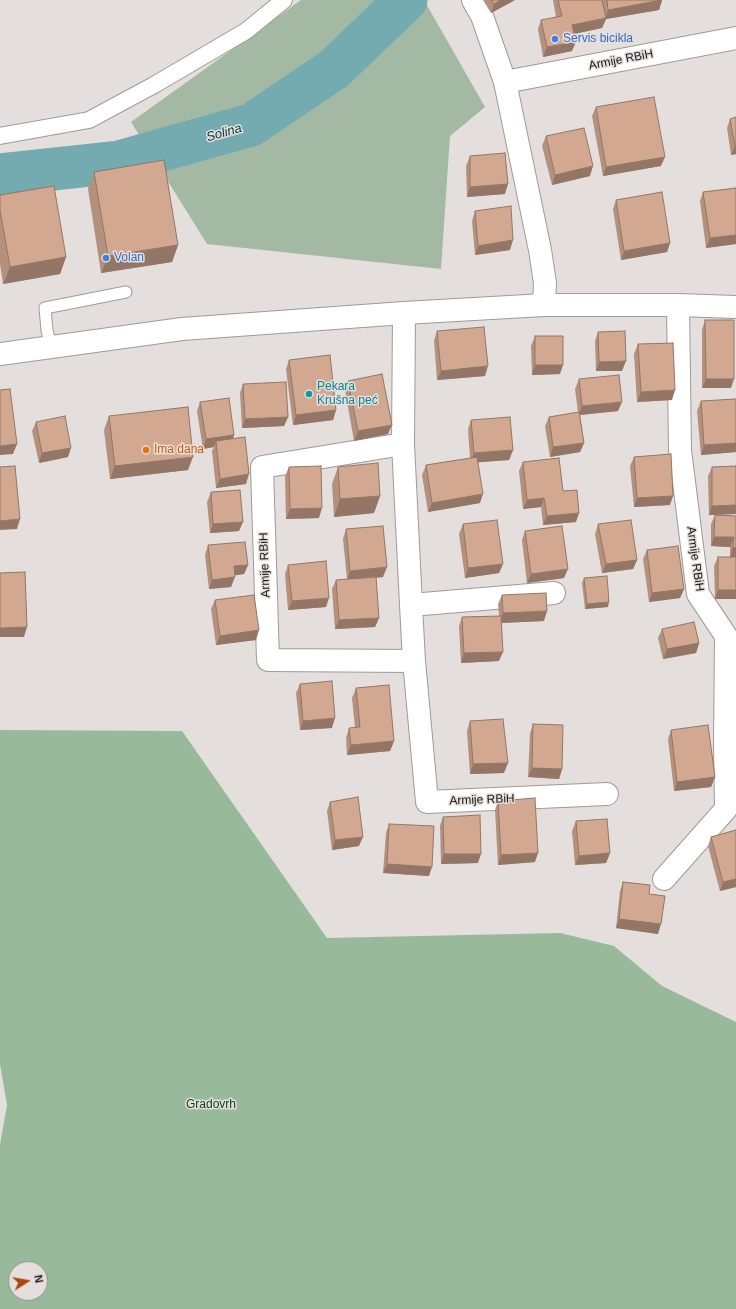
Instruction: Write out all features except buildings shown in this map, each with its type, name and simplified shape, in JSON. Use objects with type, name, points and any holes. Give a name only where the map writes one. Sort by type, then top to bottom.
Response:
[{"type":"street","points":[[0,136],[89,120],[154,86],[246,31],[284,0]]},
{"type":"street","points":[[473,0],[482,16],[505,82],[540,250],[545,283],[544,305]]},
{"type":"street","name":"Armije RBiH","points":[[505,82],[736,38]]},
{"type":"street","points":[[0,354],[182,329],[404,313],[544,305],[678,305],[736,307]]},
{"type":"street","name":"Armije RBiH","points":[[664,879],[726,809],[726,636],[698,594],[680,450],[678,305]]},
{"type":"street","name":"Armije RBiH","points":[[404,313],[404,444],[411,605],[414,661],[427,802],[607,794]]},
{"type":"street","name":"Armije RBiH","points":[[404,444],[262,467],[268,660],[414,661]]},
{"type":"street","points":[[411,605],[554,592]]},
{"type":"lane","points":[[51,348],[47,330],[45,308],[126,292]]},
{"type":"green space","points":[[301,0],[424,0],[485,107],[450,136],[441,269],[207,244],[131,122]]},
{"type":"green space","name":"Gradovrh","points":[[0,730],[182,731],[327,938],[560,933],[614,946],[662,986],[736,1022],[736,1309],[0,1309],[0,1145],[7,1105],[0,1064]]},
{"type":"waterway","name":"Solina","points":[[0,175],[119,162],[251,125],[334,69],[406,0]]},
{"type":"place","name":"Servis bicikla","points":[[555,39]]},
{"type":"place","name":"Volan","points":[[106,258]]},
{"type":"place","name":"Pekara Krušna peć","points":[[309,394]]},
{"type":"place","name":"Ima dana","points":[[146,450]]}]
